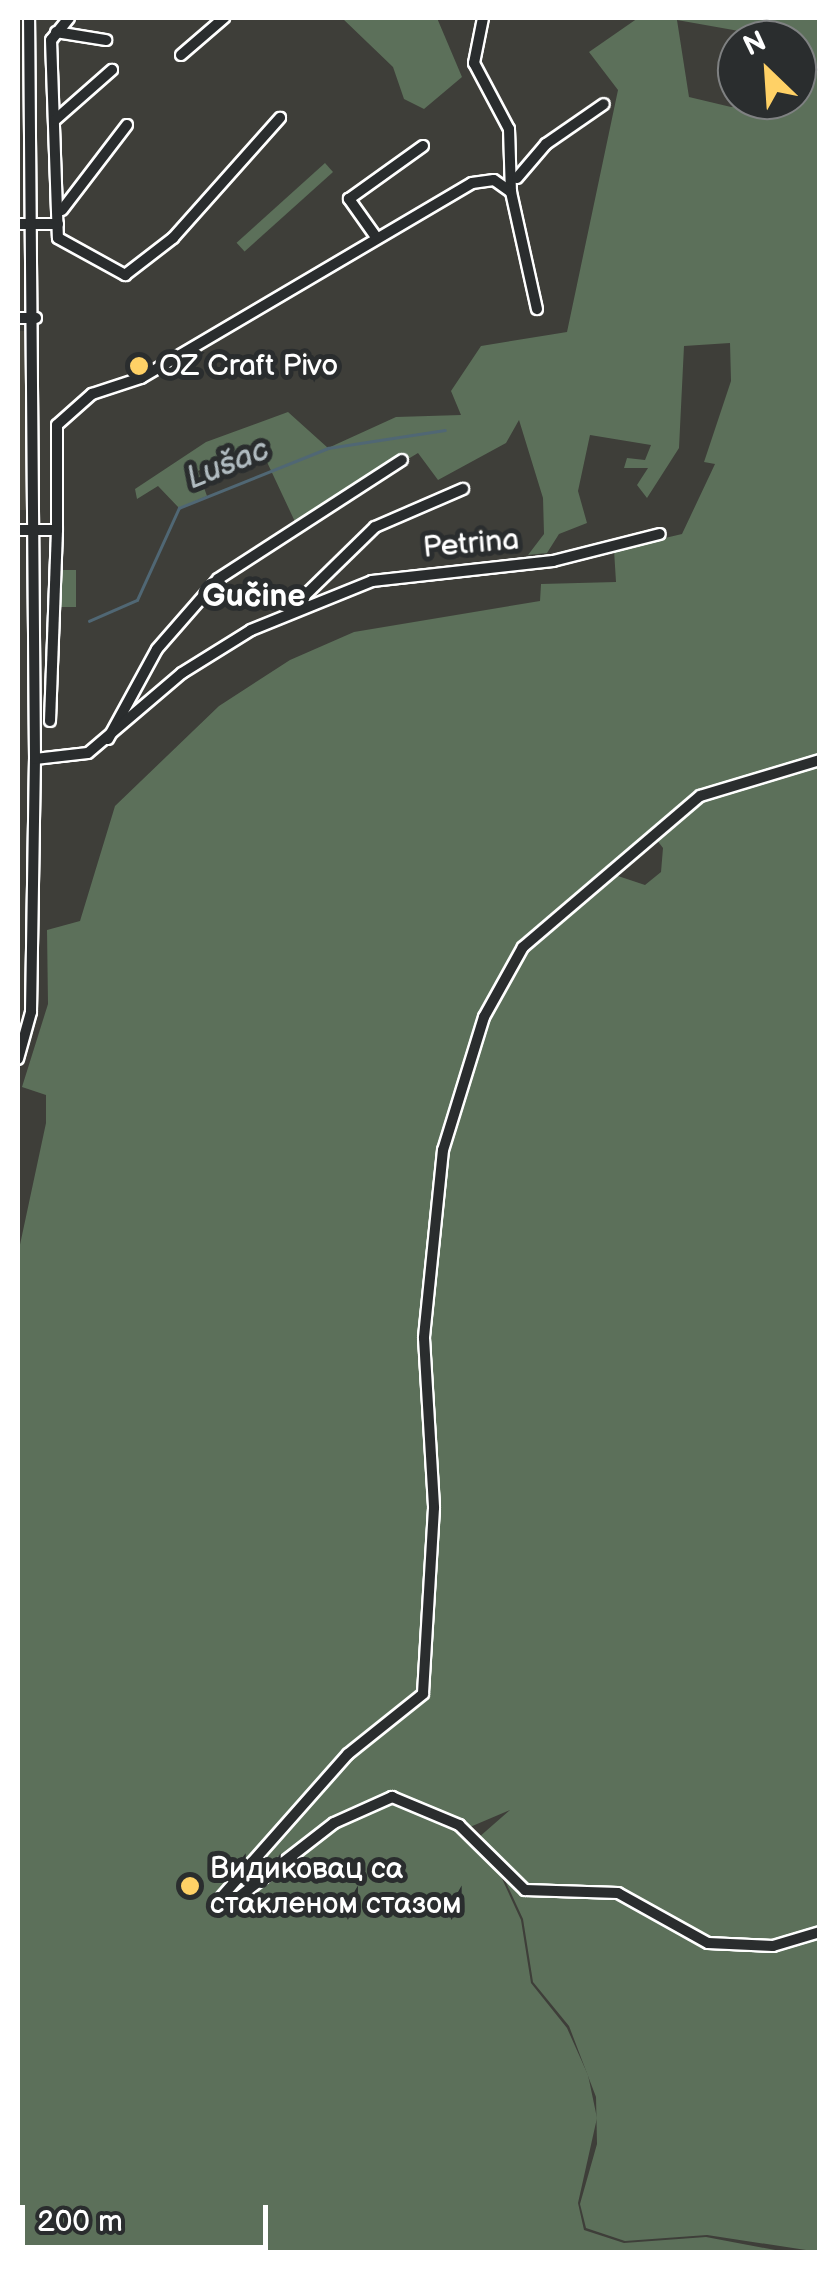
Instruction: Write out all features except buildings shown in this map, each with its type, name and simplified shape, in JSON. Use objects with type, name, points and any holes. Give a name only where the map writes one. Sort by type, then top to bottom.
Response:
[{"type":"street","points":[[18,1059],[30,1012],[35,759],[36,318],[29,18]]},
{"type":"street","points":[[68,18],[56,32],[60,242],[125,276],[139,270],[280,118]]},
{"type":"street","points":[[181,54],[224,18]]},
{"type":"street","points":[[482,18],[474,63],[509,128],[517,178]]},
{"type":"street","points":[[56,32],[106,40]]},
{"type":"street","points":[[56,120],[112,70]]},
{"type":"street","points":[[537,309],[512,192],[517,178],[546,144],[604,104]]},
{"type":"street","points":[[61,211],[127,125]]},
{"type":"street","points":[[376,237],[350,199],[422,146]]},
{"type":"street","points":[[50,721],[60,423],[92,394],[142,378],[376,237],[403,231],[472,184],[494,180],[512,192]]},
{"type":"street","points":[[18,224],[58,224]]},
{"type":"street","points":[[18,318],[36,318]]},
{"type":"street","points":[[108,740],[158,649],[218,579],[402,460]]},
{"type":"street","name":"Petrina","points":[[288,612],[375,527],[464,489]]},
{"type":"street","points":[[18,530],[57,530]]},
{"type":"street","name":"Petrina","points":[[35,759],[70,758],[108,740],[182,673],[288,612],[372,581],[553,561],[660,534]]},
{"type":"street","points":[[820,760],[700,796],[523,947],[484,1017],[443,1150],[424,1338],[434,1508],[423,1694],[348,1754],[219,1900],[232,1903],[334,1823],[392,1797],[459,1825],[525,1890],[618,1893],[708,1944],[773,1946],[820,1932]]},
{"type":"shaded area","points":[[18,331],[26,331],[26,510],[18,510]]},
{"type":"green space","points":[[342,18],[437,18],[462,77],[424,109],[404,99],[393,67]]},
{"type":"green space","points":[[638,18],[819,18],[819,759],[699,795],[522,946],[483,1017],[442,1150],[422,1337],[433,1508],[422,1693],[365,1737],[221,1906],[335,1824],[392,1798],[444,1819],[498,1870],[521,1920],[531,1983],[567,2028],[588,2075],[597,2118],[578,2203],[584,2230],[624,2243],[706,2237],[786,2252],[18,2252],[18,1254],[46,1123],[46,1095],[22,1087],[48,1004],[47,930],[80,921],[115,806],[219,706],[290,660],[354,632],[540,601],[541,584],[616,582],[614,550],[682,534],[715,464],[704,462],[731,381],[730,343],[684,346],[679,448],[647,498],[637,485],[648,468],[624,468],[627,458],[645,460],[651,445],[590,435],[578,491],[587,523],[559,534],[547,553],[528,555],[544,534],[543,498],[519,420],[506,443],[438,480],[418,453],[297,526],[259,445],[198,471],[207,496],[179,508],[158,486],[137,499],[135,489],[206,442],[288,412],[328,448],[396,417],[461,415],[451,391],[481,346],[567,332],[618,90],[589,52]]},
{"type":"green space","points":[[325,163],[333,172],[245,252],[237,243]]},
{"type":"green space","points":[[57,570],[76,570],[76,607],[57,607]]},
{"type":"green space","points":[[819,761],[819,1931],[773,1945],[708,1942],[633,1898],[532,1890],[478,1838],[510,1810],[470,1827],[402,1797],[371,1802],[231,1902],[221,1898],[348,1755],[424,1694],[436,1508],[425,1337],[444,1151],[485,1018],[524,948],[609,873],[645,885],[661,872],[663,848],[653,835],[701,797]]},
{"type":"green space","points":[[502,1874],[514,1885],[632,1900],[707,1944],[773,1947],[819,1933],[819,2252],[707,2235],[625,2241],[586,2228],[580,2204],[597,2144],[596,2097],[569,2026],[533,1982],[523,1919]]},
{"type":"waterway","name":"Lušac","points":[[89,621],[137,600],[179,508],[328,448],[445,430]]},
{"type":"place","name":"OZ Craft Pivo","points":[[139,366]]},
{"type":"place","name":"Видиковац са стакленом стазом","points":[[190,1886]]},
{"type":"district","name":"Gučine","points":[[254,597]]}]
